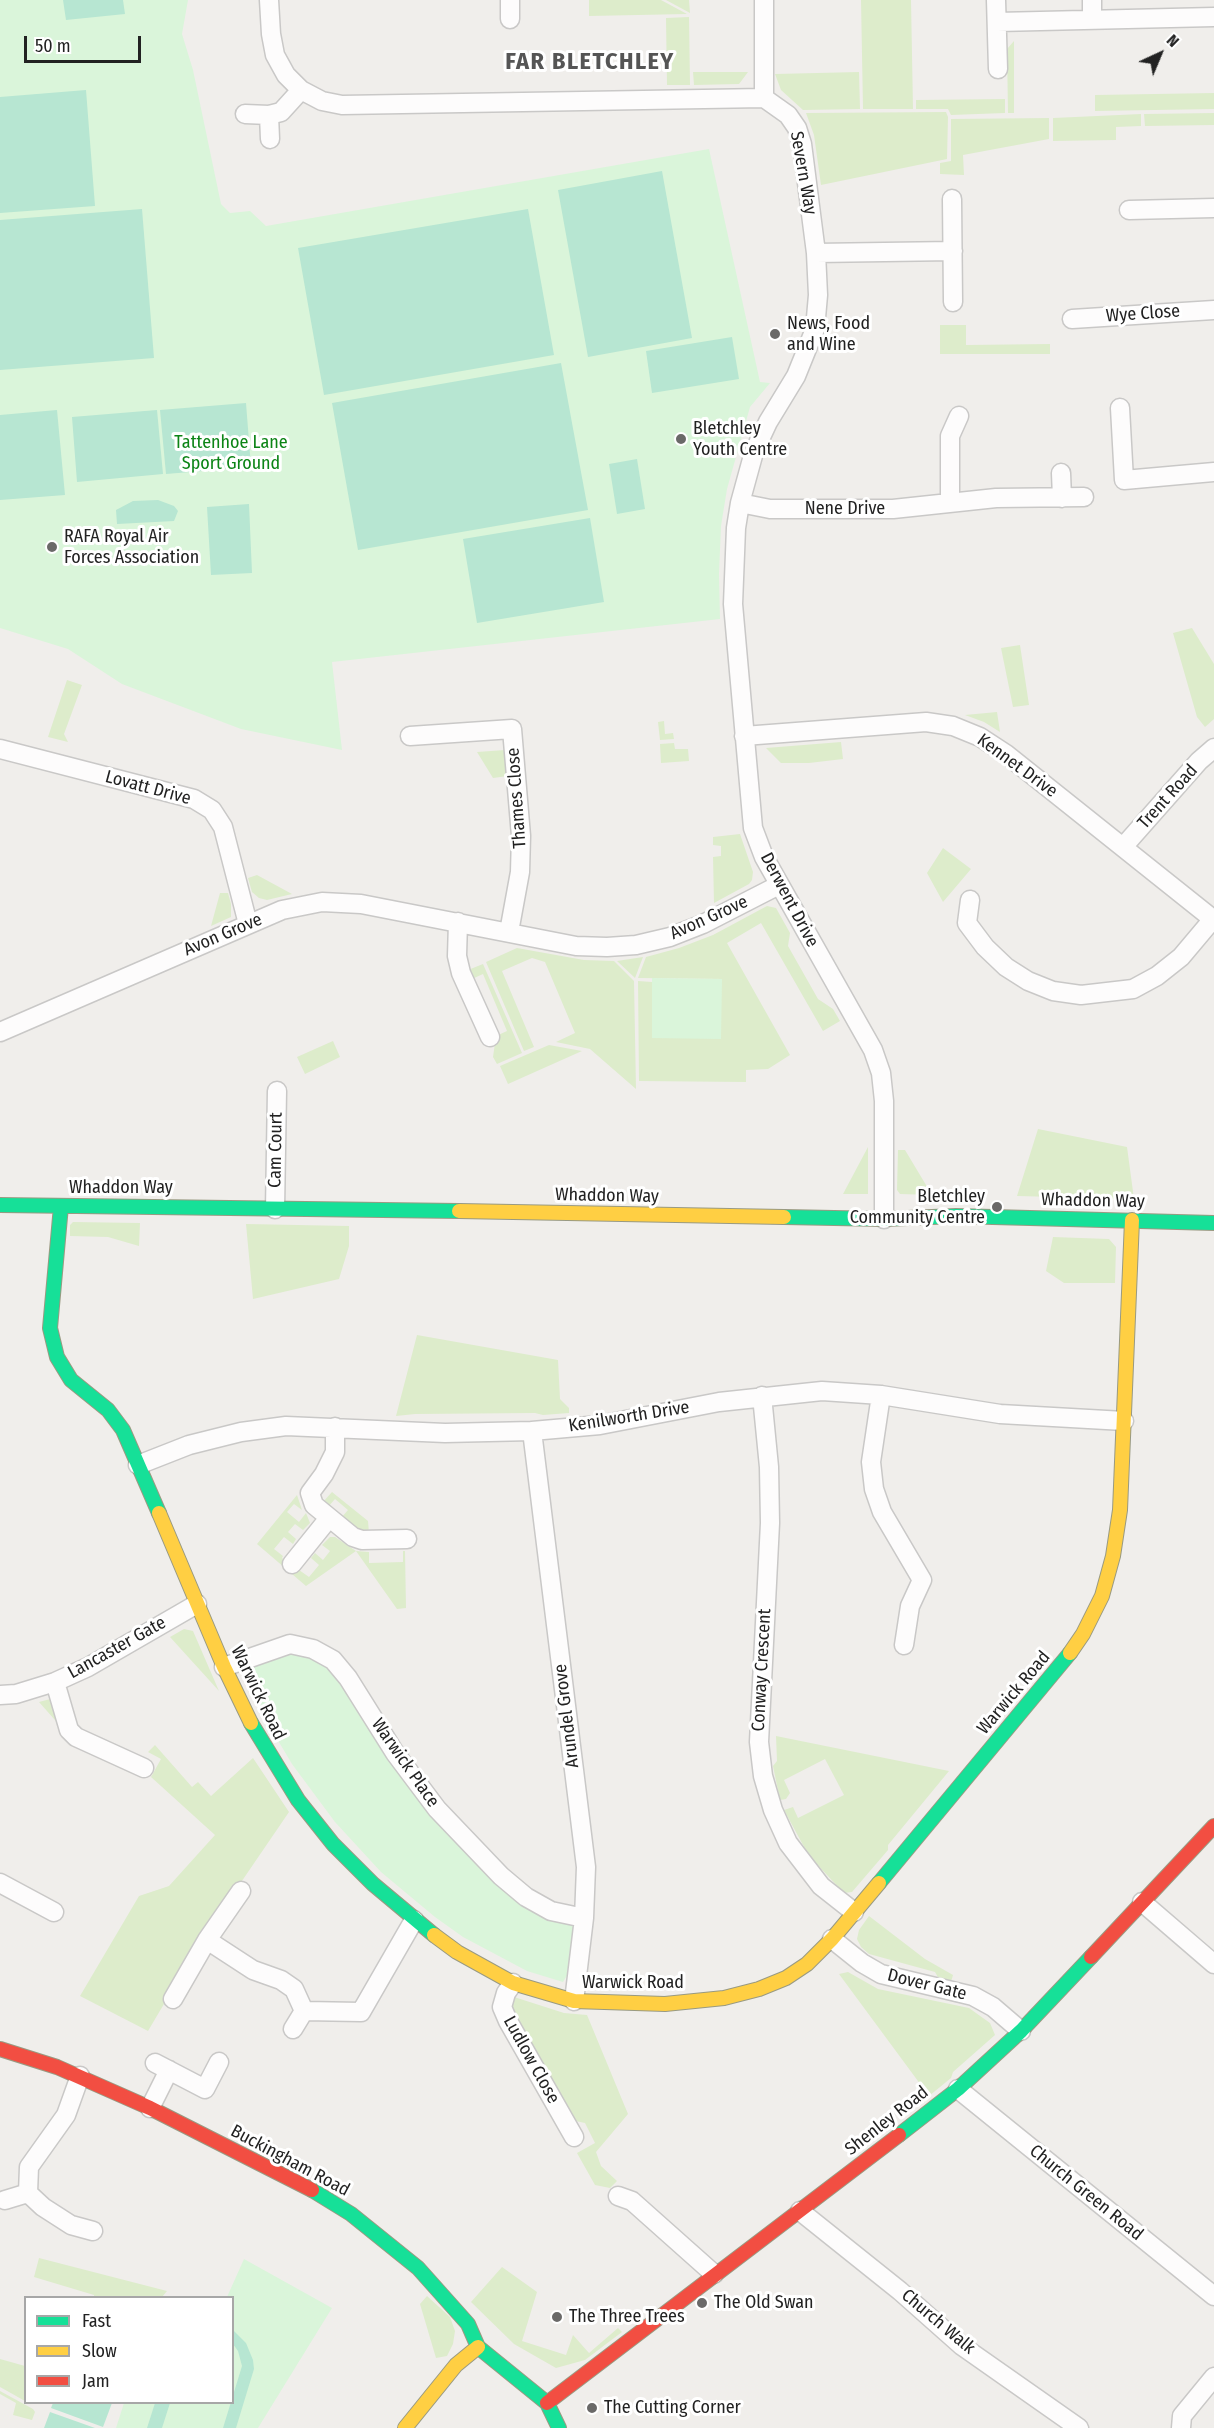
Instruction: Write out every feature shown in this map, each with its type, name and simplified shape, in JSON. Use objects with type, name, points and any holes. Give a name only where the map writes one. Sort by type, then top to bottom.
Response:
[{"type":"street","points":[[269,0],[275,55],[286,75],[302,90],[322,101],[342,105],[764,98],[764,0]]},
{"type":"street","points":[[510,0],[510,19]]},
{"type":"street","points":[[996,0],[998,69]]},
{"type":"street","points":[[1092,0],[1092,20]]},
{"type":"street","points":[[997,22],[1214,17]]},
{"type":"street","points":[[245,114],[269,115],[280,112],[302,90]]},
{"type":"street","name":"Severn Way","points":[[733,567],[740,503],[754,452],[768,422],[796,376],[815,329],[818,295],[816,253],[802,144],[797,128],[788,115],[764,98]]},
{"type":"street","points":[[269,115],[270,139]]},
{"type":"street","points":[[952,199],[953,302]]},
{"type":"street","points":[[1130,210],[1214,208]]},
{"type":"street","points":[[816,253],[953,251]]},
{"type":"street","name":"Wye Close","points":[[1072,319],[1214,310]]},
{"type":"street","points":[[1120,408],[1124,480],[1214,472]]},
{"type":"street","points":[[950,501],[950,436],[959,416]]},
{"type":"street","points":[[1061,473],[1062,498]]},
{"type":"street","name":"Nene Drive","points":[[740,503],[770,509],[893,509],[950,501],[996,498],[1084,497]]},
{"type":"street","name":"Derwent Drive","points":[[733,567],[733,604],[753,828],[764,857],[873,1050],[881,1073],[884,1101],[884,1219]]},
{"type":"street","name":"Kennet Drive","points":[[744,736],[926,722],[953,726],[980,737],[1006,754],[1213,920]]},
{"type":"street","name":"Thames Close","points":[[410,736],[512,729],[521,836],[520,872],[509,932]]},
{"type":"street","name":"Trent Road","points":[[1123,847],[1199,761],[1214,748]]},
{"type":"street","name":"Lovatt Drive","points":[[0,749],[194,799],[212,810],[223,826],[249,924]]},
{"type":"street","name":"Avon Grove","points":[[0,1032],[282,910],[322,902],[361,904],[576,946],[636,945],[670,937],[703,924],[779,885]]},
{"type":"street","points":[[970,900],[967,923],[985,947],[1006,967],[1028,981],[1053,991],[1081,995],[1133,989],[1157,976],[1181,957],[1213,920]]},
{"type":"street","points":[[458,922],[458,956],[461,973],[490,1037]]},
{"type":"street","name":"Cam Court","points":[[275,1209],[277,1091]]},
{"type":"street","name":"Whaddon Way","points":[[0,1205],[219,1206],[275,1209],[884,1219],[956,1216],[1214,1223]]},
{"type":"street","name":"Warwick Road","points":[[61,1206],[50,1328],[57,1357],[71,1380],[108,1410],[123,1430],[224,1667],[258,1737],[298,1800],[333,1844],[365,1876],[414,1920],[457,1952],[513,1983],[574,2001],[665,2004],[724,1998],[759,1989],[786,1978],[807,1964],[832,1939],[1052,1677],[1083,1634],[1102,1596],[1113,1557],[1120,1510],[1132,1220]]},
{"type":"street","name":"Kenilworth Drive","points":[[138,1466],[189,1445],[241,1432],[286,1426],[445,1433],[532,1431],[600,1425],[719,1401],[822,1391],[881,1395],[1000,1414],[1124,1421]]},
{"type":"street","points":[[881,1395],[871,1462],[874,1489],[882,1512],[922,1580],[910,1606],[904,1646]]},
{"type":"street","name":"Conway Crescent","points":[[762,1396],[769,1467],[770,1523],[759,1742],[763,1776],[773,1810],[788,1843],[821,1886],[854,1912]]},
{"type":"street","points":[[335,1427],[335,1452],[327,1469],[310,1493],[314,1505],[353,1537],[362,1540],[407,1539]]},
{"type":"street","name":"Arundel Grove","points":[[532,1431],[586,1867],[584,1918],[574,2001]]},
{"type":"street","points":[[292,1564],[328,1518]]},
{"type":"street","name":"Lancaster Gate","points":[[0,1695],[16,1694],[55,1682],[88,1667],[197,1604]]},
{"type":"street","name":"Warwick Place","points":[[224,1667],[290,1644],[313,1649],[333,1660],[348,1678],[395,1753],[436,1809],[501,1876],[526,1896],[551,1911],[584,1918]]},
{"type":"street","points":[[55,1682],[69,1730],[76,1737],[144,1768]]},
{"type":"street","name":"Shenley Road","points":[[547,2403],[958,2089],[1021,2031],[1214,1826]]},
{"type":"street","points":[[0,1883],[54,1912]]},
{"type":"street","points":[[173,1999],[207,1940],[241,1891]]},
{"type":"street","points":[[1142,1902],[1214,1964]]},
{"type":"street","points":[[304,2011],[361,2012],[414,1920]]},
{"type":"street","name":"Dover Gate","points":[[832,1939],[862,1963],[881,1974],[974,1996],[993,2007],[1021,2031]]},
{"type":"street","points":[[207,1940],[253,1970],[281,1980],[294,1989],[304,2011]]},
{"type":"street","name":"Ludlow Close","points":[[513,1983],[502,2007],[574,2137]]},
{"type":"street","points":[[293,2029],[304,2011]]},
{"type":"street","name":"Buckingham Road","points":[[0,2049],[81,2076],[150,2108],[317,2192],[351,2214],[410,2260],[468,2324],[478,2347],[547,2403],[559,2428]]},
{"type":"street","points":[[150,2108],[162,2067],[205,2089],[219,2062]]},
{"type":"street","points":[[81,2076],[66,2115],[29,2167],[28,2193],[43,2207],[70,2225],[93,2232]]},
{"type":"street","name":"Church Green Road","points":[[958,2089],[1214,2296]]},
{"type":"street","points":[[5,2200],[28,2193]]},
{"type":"street","points":[[618,2196],[632,2201],[714,2274]]},
{"type":"street","name":"Church Walk","points":[[801,2211],[900,2291],[962,2346],[1079,2428]]},
{"type":"street","points":[[405,2428],[456,2365],[478,2347]]},
{"type":"street","points":[[1182,2428],[1182,2416],[1214,2377]]},
{"type":"green space","name":"Tattenhoe Lane Sport Ground","points":[[0,0],[188,0],[182,34],[193,70],[221,204],[230,213],[250,211],[266,226],[709,149],[760,382],[770,383],[750,407],[727,489],[721,526],[720,619],[332,662],[342,750],[241,729],[122,684],[68,649],[0,628]]},
{"type":"green space","points":[[63,0],[123,0],[125,14],[66,20]]},
{"type":"green space","points":[[589,0],[661,0],[687,14],[589,16]]},
{"type":"green space","points":[[666,0],[689,0],[690,13]]},
{"type":"green space","points":[[861,0],[911,0],[913,109],[863,109]]},
{"type":"green space","points":[[689,17],[690,85],[667,85],[666,18]]},
{"type":"green space","points":[[1014,41],[1014,113],[1008,113],[1007,49]]},
{"type":"green space","points":[[693,72],[748,72],[739,84],[694,85]]},
{"type":"green space","points":[[859,72],[860,109],[803,110],[781,90],[775,74]]},
{"type":"green space","points":[[86,90],[95,206],[0,213],[0,97]]},
{"type":"green space","points":[[1214,93],[1214,109],[1095,111],[1095,95]]},
{"type":"green space","points":[[1005,99],[1005,113],[951,115],[948,109],[916,109],[916,100]]},
{"type":"green space","points":[[946,112],[948,117],[947,159],[821,185],[814,135],[806,113]]},
{"type":"green space","points":[[1214,113],[1214,125],[1145,126],[1144,114]]},
{"type":"green space","points":[[1141,114],[1141,126],[1116,127],[1116,140],[1053,141],[1053,118]]},
{"type":"green space","points":[[1049,118],[1049,139],[963,155],[964,175],[940,174],[940,163],[951,161],[951,119]]},
{"type":"green space","points":[[662,171],[692,338],[588,357],[558,190]]},
{"type":"green space","points":[[142,209],[154,358],[0,370],[0,220]]},
{"type":"green space","points":[[528,209],[554,355],[324,395],[298,248]]},
{"type":"green space","points":[[940,325],[966,325],[966,345],[1050,344],[1050,354],[940,354]]},
{"type":"green space","points":[[732,337],[739,379],[652,393],[646,351]]},
{"type":"green space","points":[[561,363],[588,510],[358,550],[332,403]]},
{"type":"green space","points":[[246,403],[251,467],[166,474],[160,410]]},
{"type":"green space","points":[[57,410],[65,495],[0,500],[0,415]]},
{"type":"green space","points":[[157,410],[163,474],[77,482],[72,417]]},
{"type":"green space","points":[[637,459],[645,509],[617,514],[609,464]]},
{"type":"green space","points":[[158,500],[174,506],[178,511],[174,521],[117,524],[116,510],[133,501]]},
{"type":"green space","points":[[249,504],[252,573],[211,575],[207,507]]},
{"type":"green space","points":[[590,518],[604,602],[477,623],[463,539]]},
{"type":"green space","points":[[1192,628],[1214,664],[1214,719],[1205,727],[1197,717],[1173,633]]},
{"type":"green space","points":[[1020,645],[1029,705],[1013,707],[1001,648]]},
{"type":"green space","points":[[67,680],[82,685],[64,734],[68,742],[48,737]]},
{"type":"green space","points":[[997,712],[1000,732],[984,722],[965,715]]},
{"type":"green space","points":[[664,721],[665,734],[673,733],[674,739],[660,740],[658,722]]},
{"type":"green space","points":[[841,742],[843,759],[809,763],[781,763],[766,748]]},
{"type":"green space","points":[[674,743],[675,749],[688,749],[689,761],[661,763],[660,744]]},
{"type":"green space","points":[[505,750],[508,776],[493,778],[477,752]]},
{"type":"green space","points":[[740,834],[753,872],[752,880],[749,884],[714,903],[713,857],[721,856],[721,846],[713,845],[713,837]]},
{"type":"green space","points":[[943,848],[971,869],[943,902],[927,873]]},
{"type":"green space","points":[[257,875],[292,894],[267,900],[259,898],[252,892],[248,878]]},
{"type":"green space","points":[[220,893],[228,893],[231,917],[211,926]]},
{"type":"green space","points":[[767,906],[776,908],[790,933],[788,946],[818,999],[833,1009],[840,1021],[823,1031],[761,923],[727,943],[790,1055],[768,1069],[746,1070],[746,1082],[639,1081],[638,981],[652,982],[652,1038],[722,979],[638,978],[646,957],[713,935]]},
{"type":"green space","points":[[517,948],[584,960],[614,961],[634,981],[636,1089],[590,1049],[556,1042],[575,1033],[545,962],[532,958],[502,971],[534,1047],[524,1051],[486,962]]},
{"type":"green space","points":[[643,957],[635,978],[617,961]]},
{"type":"green space","points":[[483,964],[522,1053],[497,1064],[493,1057],[496,1036],[507,1031],[483,974],[472,979],[468,970]]},
{"type":"green space","points":[[652,978],[722,979],[721,1039],[652,1038]]},
{"type":"green space","points":[[333,1041],[340,1057],[305,1074],[297,1057]]},
{"type":"green space","points":[[549,1045],[582,1051],[508,1084],[500,1066]]},
{"type":"green space","points":[[1038,1129],[1127,1147],[1134,1199],[1017,1196]]},
{"type":"green space","points":[[868,1147],[868,1194],[843,1194]]},
{"type":"green space","points":[[898,1150],[905,1150],[932,1195],[900,1194],[897,1190]]},
{"type":"green space","points":[[73,1222],[140,1223],[139,1246],[108,1237],[70,1236],[70,1225]]},
{"type":"green space","points":[[246,1224],[349,1226],[349,1246],[339,1279],[253,1299]]},
{"type":"green space","points":[[1053,1237],[1109,1239],[1116,1247],[1115,1283],[1064,1283],[1046,1271]]},
{"type":"green space","points":[[417,1335],[558,1360],[560,1399],[569,1408],[569,1413],[396,1416]]},
{"type":"green space","points":[[332,1492],[368,1521],[369,1533],[361,1533],[341,1518],[348,1510],[335,1499],[328,1507],[322,1503]]},
{"type":"green space","points":[[297,1495],[302,1510],[294,1504],[287,1512],[299,1522],[306,1513],[310,1523],[303,1530],[295,1524],[288,1532],[296,1539],[293,1544],[284,1537],[274,1549],[283,1556],[282,1558],[309,1577],[319,1565],[311,1558],[315,1553],[323,1560],[330,1551],[322,1545],[330,1537],[335,1537],[356,1551],[306,1586],[257,1544]]},
{"type":"green space","points":[[356,1551],[369,1552],[369,1563],[403,1562],[403,1551],[405,1551],[406,1608],[397,1609]]},
{"type":"green space","points":[[184,1629],[193,1631],[219,1691],[170,1637]]},
{"type":"green space","points":[[290,1650],[329,1665],[432,1813],[575,1927],[568,1974],[563,1982],[527,1971],[463,1937],[381,1872],[335,1822],[292,1764],[267,1722],[241,1668]]},
{"type":"green space","points":[[54,1698],[62,1728],[39,1702]]},
{"type":"green space","points":[[776,1736],[949,1771],[888,1845],[888,1850],[852,1892],[844,1893],[809,1856],[784,1810],[793,1807],[798,1818],[844,1795],[825,1759],[784,1780],[790,1793],[786,1799],[780,1800],[773,1766],[777,1761]]},
{"type":"green space","points":[[155,1745],[192,1787],[198,1782],[211,1796],[253,1758],[289,1812],[203,1938],[148,2031],[80,1996],[139,1896],[169,1886],[215,1835],[151,1777],[161,1759],[148,1752]]},
{"type":"green space","points":[[869,1916],[925,1959],[953,1975],[951,1982],[939,1979],[935,1972],[869,1954],[861,1947],[857,1939],[859,1930]]},
{"type":"green space","points":[[848,1972],[878,1989],[969,2008],[990,2023],[995,2035],[929,2096],[839,1974]]},
{"type":"green space","points":[[511,1996],[564,2013],[587,2015],[628,2114],[596,2152],[601,2166],[617,2181],[610,2188],[595,2185],[577,2153],[595,2143],[585,2123],[571,2120],[508,2009]]},
{"type":"green space","points":[[39,2258],[167,2291],[163,2296],[94,2296],[34,2277]]},
{"type":"green space","points":[[244,2259],[332,2308],[258,2428],[116,2428],[124,2404],[234,2404],[234,2296],[227,2296]]},
{"type":"green space","points":[[502,2267],[537,2292],[522,2341],[566,2355],[573,2335],[589,2353],[618,2328],[622,2332],[585,2360],[556,2368],[514,2344],[471,2302]]},
{"type":"green space","points":[[427,2296],[450,2317],[455,2331],[453,2344],[447,2356],[436,2358],[420,2304]]},
{"type":"green space","points":[[234,2331],[246,2343],[254,2369],[236,2428],[223,2428],[230,2404],[234,2404],[234,2392],[242,2366],[234,2345]]},
{"type":"green space","points":[[0,2359],[24,2366],[24,2400],[0,2387]]},
{"type":"green space","points":[[0,2391],[33,2409],[35,2412],[32,2420],[13,2415],[16,2403],[0,2394]]},
{"type":"green space","points":[[52,2404],[112,2404],[103,2427],[51,2408]]},
{"type":"green space","points":[[155,2404],[170,2404],[162,2428],[147,2428]]},
{"type":"green space","points":[[50,2412],[95,2428],[44,2428]]},
{"type":"traffic: fast","points":[[0,1205],[459,1211]]},
{"type":"traffic: fast","points":[[61,1206],[50,1328],[57,1357],[71,1380],[108,1410],[123,1430],[159,1513]]},
{"type":"traffic: fast","points":[[784,1217],[884,1219],[956,1216],[1214,1223]]},
{"type":"traffic: fast","points":[[879,1883],[1070,1653]]},
{"type":"traffic: fast","points":[[251,1723],[298,1800],[333,1844],[373,1884],[434,1935]]},
{"type":"traffic: fast","points":[[899,2135],[958,2089],[1021,2031],[1091,1957]]},
{"type":"traffic: fast","points":[[312,2190],[351,2214],[418,2268],[468,2324],[478,2347],[547,2403],[559,2428]]},
{"type":"traffic: slow","points":[[459,1211],[784,1217]]},
{"type":"traffic: slow","points":[[1070,1653],[1083,1634],[1102,1596],[1113,1556],[1120,1510],[1132,1220]]},
{"type":"traffic: slow","points":[[159,1513],[224,1667],[251,1723]]},
{"type":"traffic: slow","points":[[434,1935],[457,1952],[513,1983],[574,2001],[665,2004],[724,1998],[759,1989],[786,1978],[807,1964],[832,1939],[879,1883]]},
{"type":"traffic: slow","points":[[405,2428],[456,2365],[478,2347]]},
{"type":"traffic: jam","points":[[1091,1957],[1214,1826]]},
{"type":"traffic: jam","points":[[0,2049],[57,2067],[150,2108],[312,2190]]},
{"type":"traffic: jam","points":[[547,2403],[899,2135]]},
{"type":"place","name":"News, Food and Wine","points":[[775,334]]},
{"type":"place","name":"Bletchley Youth Centre","points":[[681,439]]},
{"type":"place","name":"RAFA Royal Air Forces Association","points":[[52,547]]},
{"type":"place","name":"Bletchley Community Centre","points":[[997,1207]]},
{"type":"place","name":"The Old Swan","points":[[702,2303]]},
{"type":"place","name":"The Three Trees","points":[[557,2317]]},
{"type":"place","name":"The Cutting Corner","points":[[592,2408]]},
{"type":"district","name":"FAR BLETCHLEY","points":[[590,62]]}]
